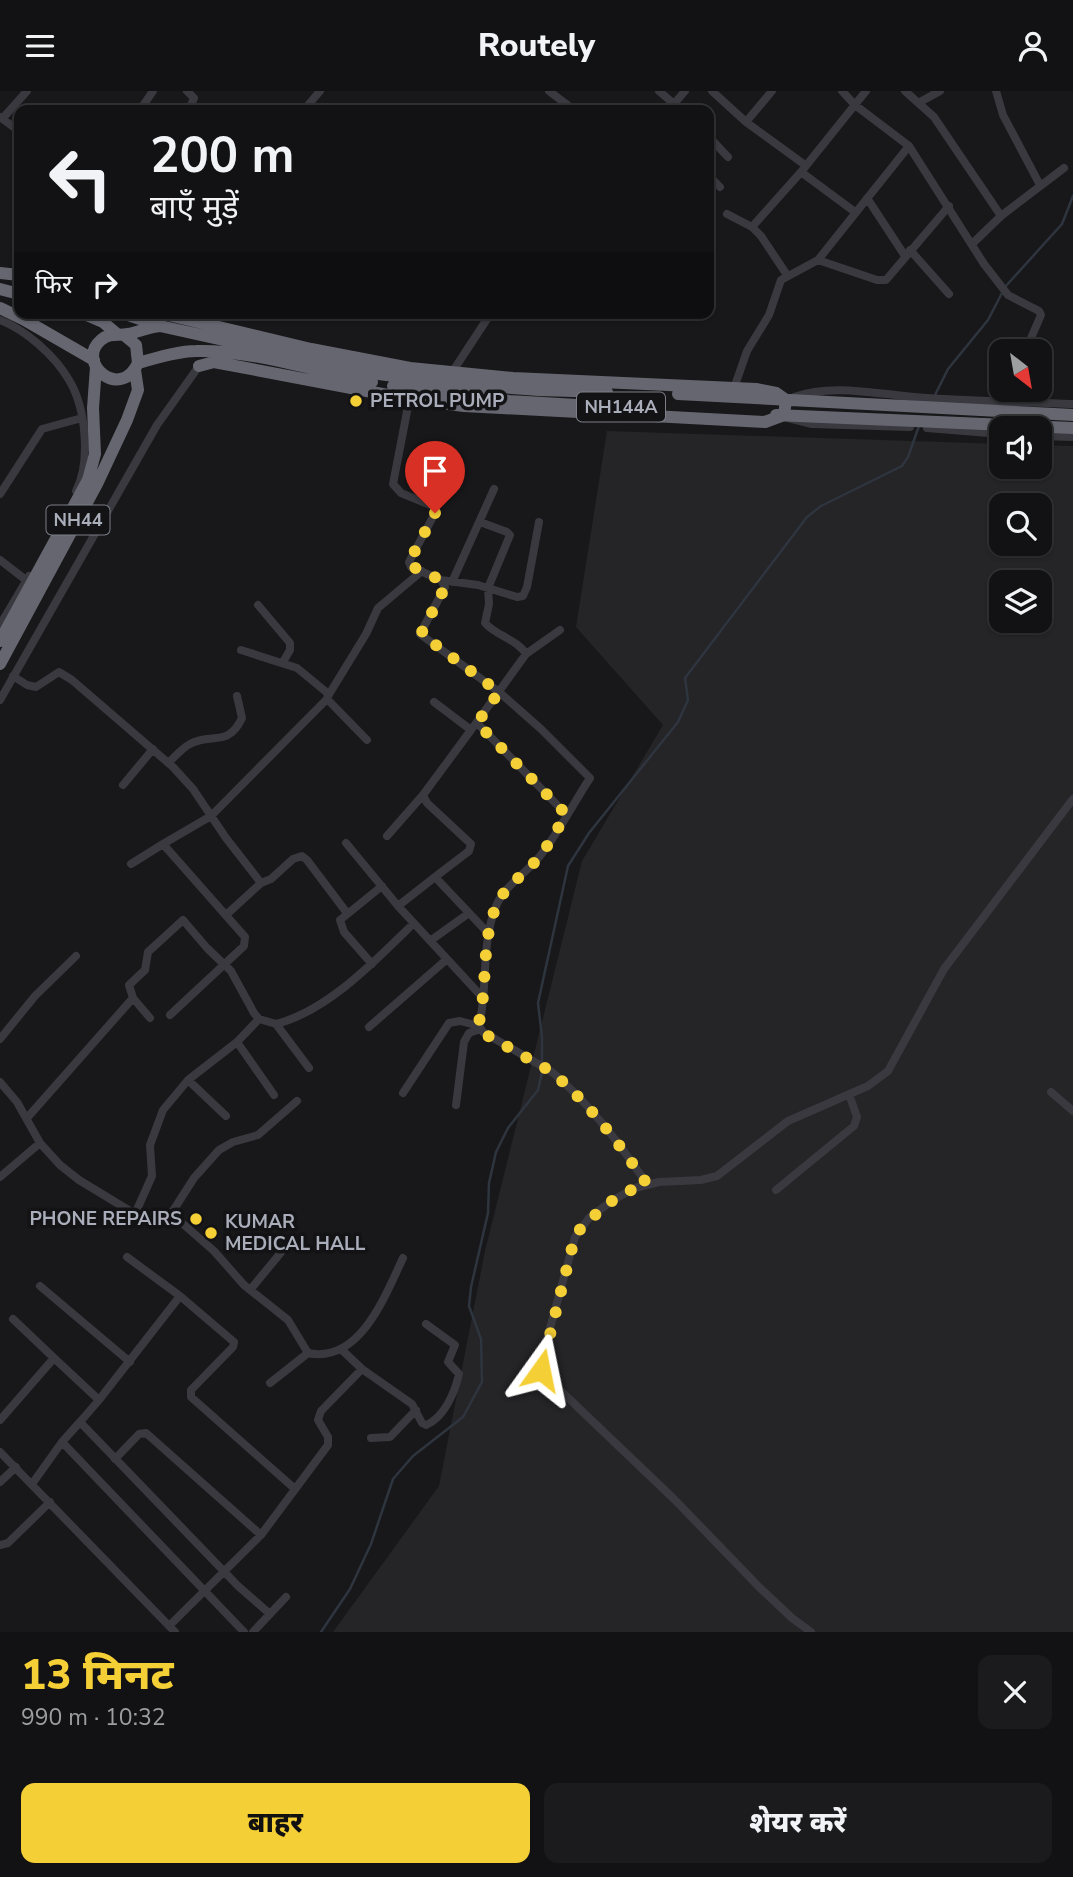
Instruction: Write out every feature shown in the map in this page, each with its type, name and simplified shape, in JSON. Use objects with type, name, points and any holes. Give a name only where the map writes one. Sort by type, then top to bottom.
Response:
[{"type":"highway","points":[[23,319],[95,363],[100,373],[115,379],[130,375],[137,366],[136,345],[96,319]]},
{"type":"highway","name":"NH144A","points":[[120,335],[160,319],[322,367]]},
{"type":"highway","points":[[160,319],[426,375]]},
{"type":"highway","points":[[95,363],[97,345],[102,339],[120,335]]},
{"type":"highway","points":[[311,349],[332,384]]},
{"type":"highway","name":"NH144A","points":[[137,366],[186,352],[209,351],[322,367],[377,378],[410,394],[929,426],[1073,428]]},
{"type":"highway","points":[[199,366],[214,362],[332,384],[410,394]]},
{"type":"highway","name":"NH44","points":[[0,641],[88,480],[95,454],[95,363]]},
{"type":"highway","name":"NH44","points":[[0,664],[97,484],[127,420],[138,390],[137,366]]},
{"type":"highway","name":"NH144A","points":[[377,378],[426,375],[539,390],[733,392],[786,400],[923,402],[1073,415]]},
{"type":"highway","points":[[784,415],[786,400]]},
{"type":"street","points":[[1,118],[27,91]]},
{"type":"street","points":[[304,91],[313,100]]},
{"type":"street","points":[[308,105],[320,91]]},
{"type":"street","points":[[549,91],[567,105]]},
{"type":"street","points":[[659,91],[676,105]]},
{"type":"street","points":[[712,91],[855,212]]},
{"type":"street","points":[[746,122],[772,91]]},
{"type":"street","points":[[842,91],[855,105],[909,146],[999,285],[1008,295],[1040,311],[1041,315],[1031,339]]},
{"type":"street","points":[[752,227],[866,91]]},
{"type":"street","points":[[905,91],[920,102],[939,124],[1001,216]]},
{"type":"street","points":[[920,102],[940,91]]},
{"type":"street","points":[[996,91],[1003,115],[1040,185]]},
{"type":"street","points":[[714,145],[728,157]]},
{"type":"street","points":[[733,392],[747,351],[769,315],[778,285],[787,275],[807,268],[818,260],[909,146]]},
{"type":"street","points":[[972,244],[1001,216],[1063,168]]},
{"type":"street","points":[[714,181],[720,187]]},
{"type":"street","points":[[867,198],[908,253],[949,294]]},
{"type":"street","points":[[818,260],[882,281],[888,278],[948,206]]},
{"type":"street","points":[[727,214],[752,227],[761,236],[787,275]]},
{"type":"street","points":[[120,335],[129,319]]},
{"type":"street","points":[[449,378],[487,319]]},
{"type":"street","points":[[0,320],[25,333],[39,345],[70,381],[82,418],[85,441],[79,484],[0,625]]},
{"type":"street","points":[[0,700],[157,425],[199,366]]},
{"type":"street","points":[[410,394],[393,484],[401,493],[431,505],[436,510],[409,562],[411,566],[441,580],[488,588],[517,597],[523,596],[539,522]]},
{"type":"street","points":[[940,403],[989,402]]},
{"type":"street","points":[[1050,403],[1073,404]]},
{"type":"street","points":[[0,494],[42,429],[82,418]]},
{"type":"street","points":[[929,426],[989,433]]},
{"type":"street","points":[[1052,436],[1073,437]]},
{"type":"street","points":[[452,582],[494,489]]},
{"type":"street","points":[[480,521],[510,535],[488,588],[489,604],[485,623],[526,653]]},
{"type":"street","points":[[0,560],[26,580]]},
{"type":"street","points":[[131,864],[211,816],[328,698],[366,634],[378,608],[422,571]]},
{"type":"street","points":[[441,580],[444,590],[421,634],[499,692],[590,778],[540,856],[498,901],[489,935],[479,1028]]},
{"type":"street","points":[[258,605],[290,643],[290,650],[283,662]]},
{"type":"street","points":[[387,836],[423,795],[526,653],[560,630]]},
{"type":"street","points":[[241,650],[283,662],[303,672],[367,740]]},
{"type":"street","points":[[13,676],[36,687],[55,674],[66,675],[169,763],[193,789],[261,883]]},
{"type":"street","points":[[169,763],[191,743],[223,738],[236,728],[242,717],[237,696]]},
{"type":"street","points":[[434,702],[474,726],[566,814]]},
{"type":"street","points":[[123,785],[153,749]]},
{"type":"street","points":[[398,907],[469,851],[471,844],[427,803],[423,795]]},
{"type":"street","points":[[811,1632],[760,1588],[674,1499],[541,1370],[572,1248],[581,1227],[613,1200],[647,1184],[710,1179],[788,1121],[868,1086],[888,1070],[944,969],[1073,799]]},
{"type":"street","points":[[346,843],[398,907],[484,999]]},
{"type":"street","points":[[163,844],[243,933],[246,942],[170,1015]]},
{"type":"street","points":[[226,915],[261,883],[271,879],[293,859],[302,856],[347,913]]},
{"type":"street","points":[[435,877],[489,935]]},
{"type":"street","points":[[372,964],[341,925],[340,918],[382,886]]},
{"type":"street","points":[[430,941],[469,913]]},
{"type":"street","points":[[150,1018],[133,998],[129,985],[145,970],[148,952],[180,921],[185,921],[236,978],[259,1019],[276,1024],[310,1068]]},
{"type":"street","points":[[276,1024],[320,1003],[372,964],[414,923]]},
{"type":"street","points":[[0,1039],[35,996],[76,956]]},
{"type":"street","points":[[369,1027],[446,960]]},
{"type":"street","points":[[27,1118],[133,998]]},
{"type":"street","points":[[135,1214],[152,1177],[150,1146],[163,1109],[188,1080],[237,1042],[259,1019]]},
{"type":"street","points":[[403,1093],[444,1027],[460,1021],[479,1028],[562,1080],[600,1118],[647,1184]]},
{"type":"street","points":[[456,1105],[464,1042],[469,1033],[479,1028]]},
{"type":"street","points":[[237,1042],[274,1095]]},
{"type":"street","points":[[188,1080],[226,1116]]},
{"type":"street","points":[[0,1082],[27,1118],[40,1143],[60,1165],[79,1180],[135,1214],[169,1217],[182,1223],[214,1251],[250,1290],[288,1320],[307,1353]]},
{"type":"street","points":[[1051,1092],[1073,1111]]},
{"type":"street","points":[[776,1190],[854,1126],[857,1118],[849,1094]]},
{"type":"street","points":[[169,1217],[194,1178],[219,1150],[233,1142],[254,1137],[297,1101]]},
{"type":"street","points":[[0,1177],[40,1143]]},
{"type":"street","points":[[250,1290],[283,1250]]},
{"type":"street","points":[[127,1257],[180,1296],[234,1342],[233,1347],[191,1390],[191,1397],[295,1489]]},
{"type":"street","points":[[270,1383],[307,1353],[342,1350],[375,1314],[402,1258]]},
{"type":"street","points":[[40,1286],[130,1362]]},
{"type":"street","points":[[33,1484],[62,1442],[130,1362],[180,1296]]},
{"type":"street","points":[[13,1319],[99,1400]]},
{"type":"street","points":[[342,1350],[362,1369],[408,1401],[424,1425],[436,1420],[449,1401],[459,1377],[458,1372],[448,1362],[455,1345],[426,1324]]},
{"type":"street","points":[[0,1420],[54,1357]]},
{"type":"street","points":[[0,1451],[172,1629],[261,1535],[295,1489],[329,1441],[318,1420],[321,1411],[362,1369]]},
{"type":"street","points":[[371,1438],[390,1437],[416,1410]]},
{"type":"street","points":[[80,1422],[225,1573],[270,1614]]},
{"type":"street","points":[[115,1459],[139,1434],[146,1433],[261,1535]]},
{"type":"street","points":[[62,1442],[244,1632]]},
{"type":"street","points":[[0,1482],[16,1467]]},
{"type":"street","points":[[0,1545],[8,1543],[50,1502]]},
{"type":"street","points":[[253,1632],[286,1597]]},
{"type":"shaded area","points":[[607,431],[989,444],[989,479],[1052,479],[1052,445],[1073,446],[1073,1632],[333,1632],[439,1486],[485,1251],[582,861],[663,725],[576,627]]},
{"type":"waterway","points":[[1005,287],[1062,224],[1073,196]]},
{"type":"waterway","points":[[935,395],[948,369],[988,320],[1002,293]]},
{"type":"waterway","points":[[321,1632],[350,1589],[371,1544],[393,1479],[413,1456],[463,1417],[482,1382],[481,1339],[469,1306],[471,1287],[488,1213],[489,1183],[496,1152],[508,1128],[538,1090],[542,1072],[538,1003],[568,866],[589,833],[678,722],[688,700],[685,678],[807,517],[821,506],[902,466],[919,426]]},
{"type":"place","name":"PETROL PUMP","points":[[356,401]]},
{"type":"place","name":"PHONE REPAIRS","points":[[196,1219]]},
{"type":"place","name":"KUMAR MEDICAL HALL","points":[[211,1233]]},
{"type":"route","points":[[435,513],[409,562],[411,566],[441,580],[445,587],[420,632],[422,637],[499,692],[477,723],[566,814],[540,856],[503,895],[495,908],[478,1026],[483,1033],[562,1080],[607,1126],[647,1184],[613,1200],[589,1218],[575,1237],[541,1361],[541,1370]]}]
